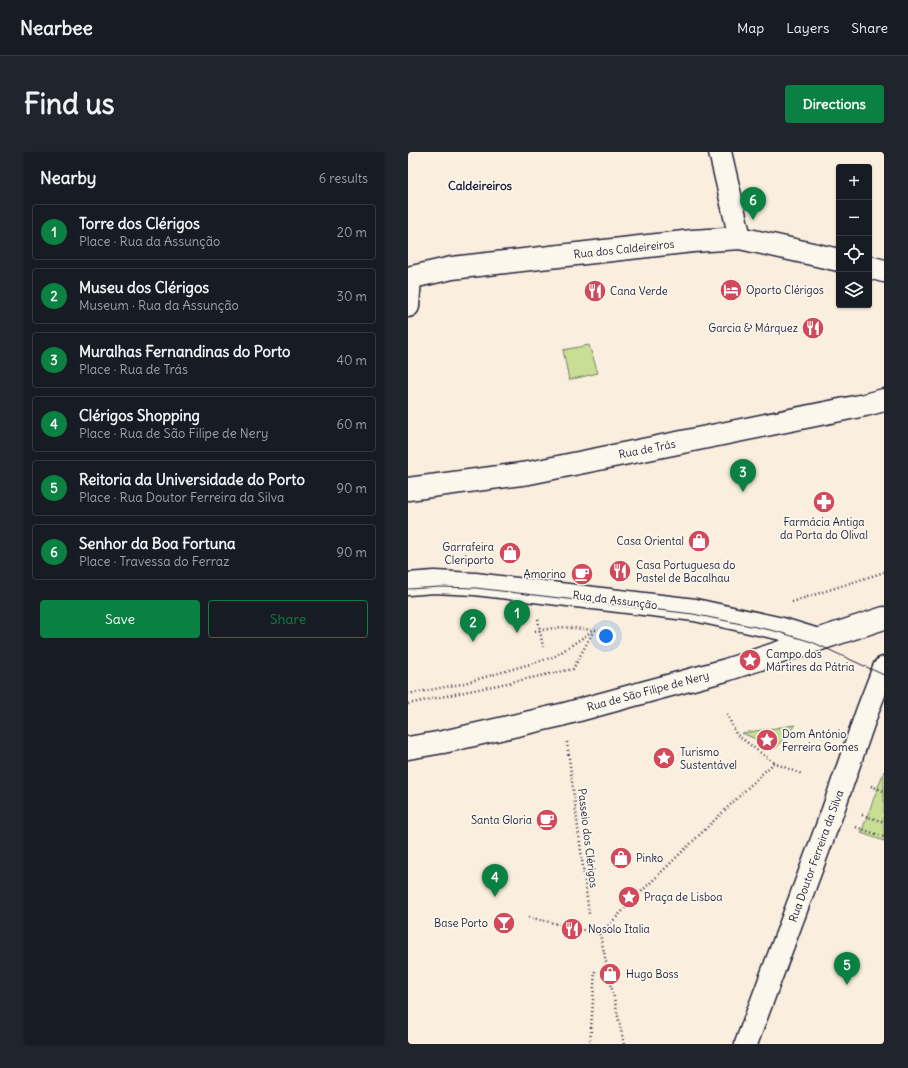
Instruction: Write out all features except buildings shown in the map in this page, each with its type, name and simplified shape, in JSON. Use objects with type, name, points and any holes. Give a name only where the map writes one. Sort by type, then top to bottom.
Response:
[{"type":"street","points":[[720,152],[740,238]]},
{"type":"street","name":"Rua dos Caldeireiros","points":[[409,278],[452,268],[693,241],[740,238],[809,252],[836,259]]},
{"type":"street","points":[[872,268],[884,271]]},
{"type":"street","points":[[408,306],[409,278]]},
{"type":"street","name":"Rua de Trás","points":[[408,490],[529,473],[865,406],[884,400]]},
{"type":"street","name":"Rua da Assunção","points":[[408,584],[434,582],[475,584],[695,610],[782,629],[818,640]]},
{"type":"street","name":"Rua de São Filipe de Nery","points":[[408,748],[442,742],[574,712],[726,670],[884,618]]},
{"type":"street","name":"Rua Doutor Ferreira da Silva","points":[[746,1044],[884,668]]},
{"type":"path","points":[[790,602],[884,572]]},
{"type":"path","points":[[408,704],[573,669],[594,630],[608,599]]},
{"type":"path","points":[[537,612],[543,647]]},
{"type":"path","points":[[535,631],[561,627],[594,630]]},
{"type":"path","points":[[408,694],[431,688],[461,684],[554,657]]},
{"type":"path","points":[[550,674],[552,678]]},
{"type":"path","points":[[727,714],[736,734],[774,763],[802,774]]},
{"type":"path","name":"Passeio dos Clérigos","points":[[566,736],[590,914]]},
{"type":"path","points":[[600,934],[645,888],[774,763]]},
{"type":"path","points":[[869,785],[884,791]]},
{"type":"path","points":[[858,814],[884,822]]},
{"type":"path","points":[[854,827],[884,837]]},
{"type":"path","points":[[528,916],[600,934]]},
{"type":"path","points":[[600,934],[624,1044]]},
{"type":"path","points":[[590,1044],[595,971]]},
{"type":"green space","points":[[589,345],[598,373],[569,380],[563,350]]},
{"type":"green space","points":[[795,725],[776,748],[742,733]]},
{"type":"green space","points":[[884,771],[884,841],[861,833]]},
{"type":"tram line","points":[[408,589],[440,587],[476,588],[693,614],[775,631],[812,642],[884,675]]},
{"type":"place","name":"Senhor da Boa Fortuna","points":[[753,220]]},
{"type":"place","name":"Oporto Clérigos","points":[[731,290]]},
{"type":"place","name":"Cana Verde","points":[[595,291]]},
{"type":"place","name":"Garcia & Márquez","points":[[813,328]]},
{"type":"place","name":"Muralhas Fernandinas do Porto","points":[[743,492]]},
{"type":"place","name":"Farmácia Antiga da Porta do Olival","points":[[824,502]]},
{"type":"place","name":"Casa Oriental","points":[[699,541]]},
{"type":"place","name":"Garrafeira Cleriporto","points":[[510,553]]},
{"type":"place","name":"Casa Portuguesa do Pastel de Bacalhau","points":[[620,571]]},
{"type":"place","name":"Amorino","points":[[582,574]]},
{"type":"place","name":"Torre dos Clérigos","points":[[517,633]]},
{"type":"place","name":"Museu dos Clérigos","points":[[473,642]]},
{"type":"place","name":"Campo dos Mártires da Pátria","points":[[750,660]]},
{"type":"place","name":"Dom António Ferreira Gomes","points":[[767,740]]},
{"type":"place","name":"Turismo Sustentável","points":[[664,758]]},
{"type":"place","name":"Santa Gloria","points":[[547,820]]},
{"type":"place","name":"Pinko","points":[[621,858]]},
{"type":"place","name":"Clérigos Shopping","points":[[495,897]]},
{"type":"place","name":"Praça de Lisboa","points":[[629,897]]},
{"type":"place","name":"Base Porto","points":[[504,923]]},
{"type":"place","name":"Nosolo Italia","points":[[572,929]]},
{"type":"place","name":"Hugo Boss","points":[[610,974]]},
{"type":"place","name":"Reitoria da Universidade do Porto","points":[[847,985]]},
{"type":"district","name":"Caldeireiros","points":[[480,185]]}]
